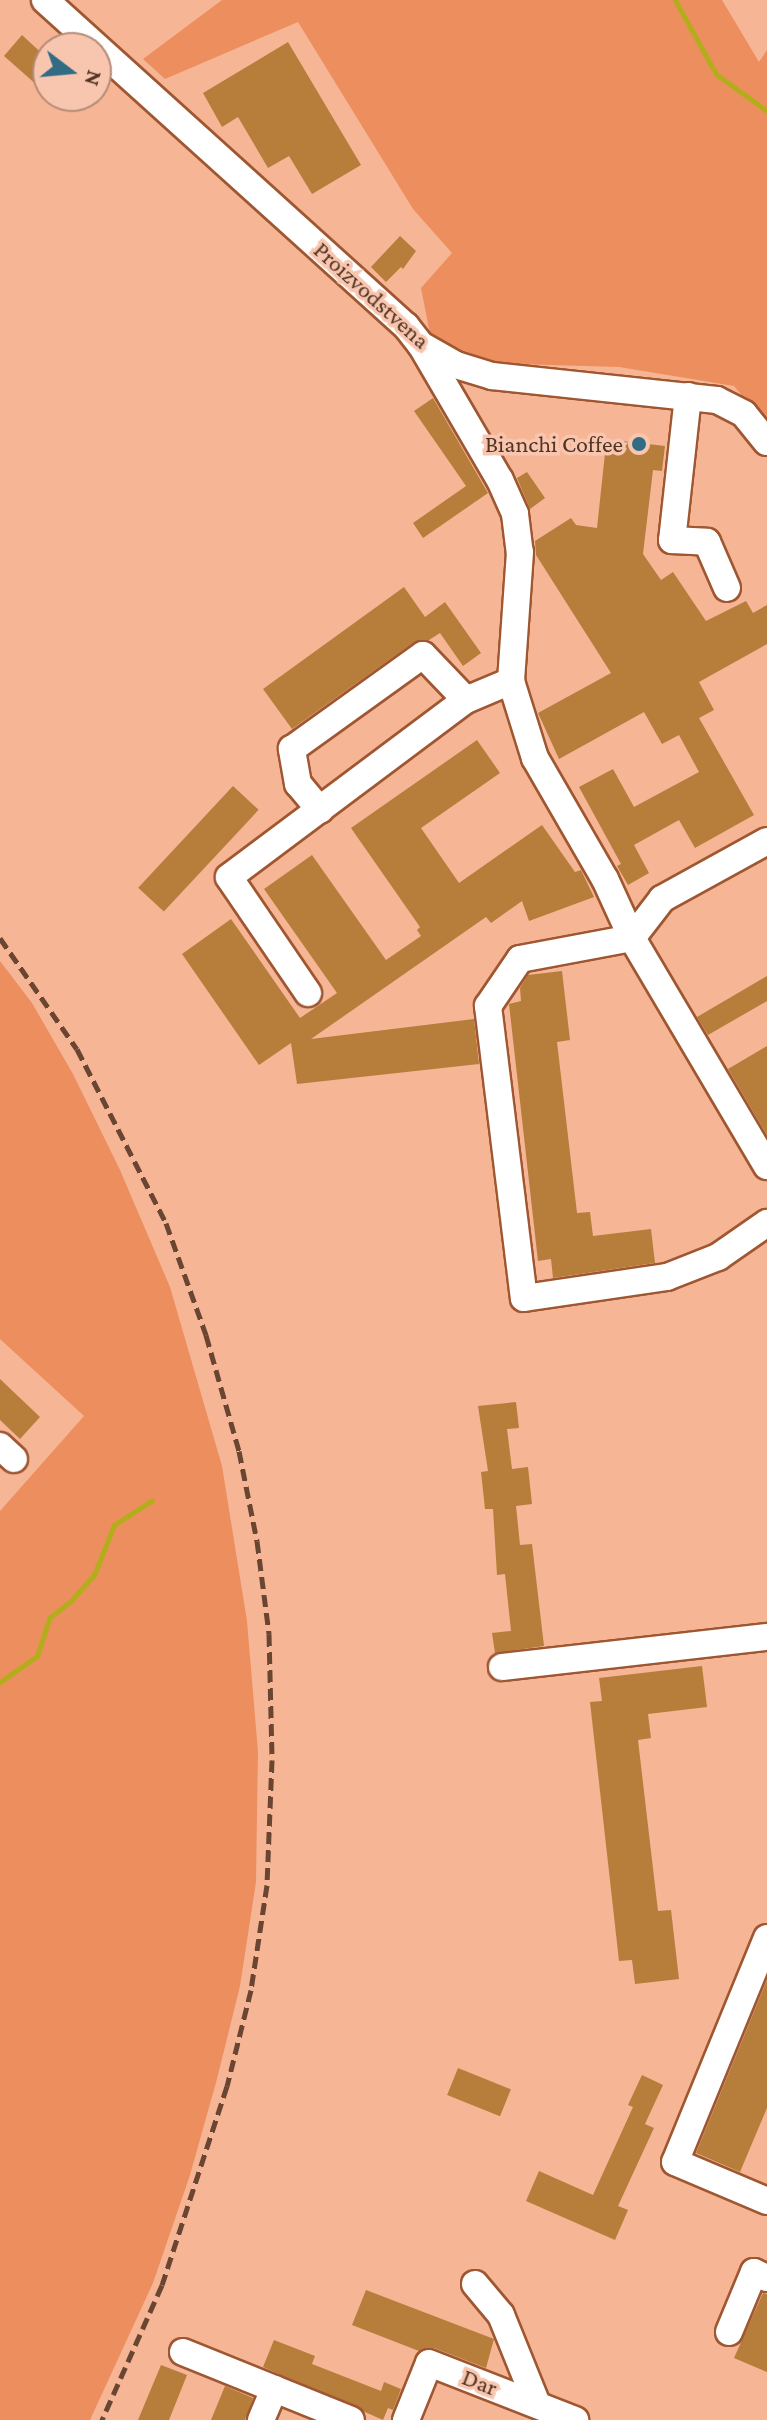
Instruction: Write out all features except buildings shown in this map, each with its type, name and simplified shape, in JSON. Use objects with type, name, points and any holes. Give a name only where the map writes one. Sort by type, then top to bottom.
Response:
[{"type":"street","name":"Proizvodstvena","points":[[45,0],[406,326],[421,345],[456,365],[492,376],[717,400],[744,414],[767,442]]},
{"type":"street","points":[[421,345],[500,480],[515,514],[520,552],[511,681],[535,758],[605,879],[632,938],[767,1166]]},
{"type":"street","points":[[688,396],[672,540],[707,542],[727,588]]},
{"type":"street","points":[[320,810],[298,784],[292,749],[423,655],[466,700]]},
{"type":"street","points":[[308,993],[229,877],[466,700],[511,681]]},
{"type":"street","points":[[767,841],[662,899],[632,938],[520,959],[488,1006],[524,1298],[667,1277],[718,1257],[767,1223]]},
{"type":"street","points":[[502,1667],[767,1637]]},
{"type":"street","points":[[764,2190],[675,2162],[767,1938]]},
{"type":"street","points":[[729,2332],[754,2272],[767,2278]]},
{"type":"street","points":[[475,2284],[501,2315],[537,2404]]},
{"type":"street","points":[[183,2352],[351,2420]]},
{"type":"street","name":"Dar","points":[[406,2420],[429,2363],[575,2420]]},
{"type":"street","points":[[261,2420],[274,2389]]},
{"type":"shaded area","points":[[222,0],[722,0],[759,62],[767,50],[767,425],[734,386],[619,367],[486,363],[430,334],[421,288],[452,253],[413,209],[298,22],[165,79],[143,59]]},
{"type":"shaded area","points":[[0,961],[32,1003],[73,1074],[120,1170],[170,1287],[222,1466],[247,1621],[258,1752],[256,1882],[240,1986],[217,2079],[190,2175],[153,2283],[90,2420],[0,2420],[0,1511],[84,1416],[0,1339]]},
{"type":"waterway","points":[[675,0],[716,74],[767,111]]},
{"type":"waterway","points":[[0,1682],[37,1656],[49,1618],[71,1601],[94,1575],[114,1525],[152,1500]]},
{"type":"railway","points":[[0,938],[77,1049],[166,1223],[206,1335],[239,1451],[257,1541],[269,1634],[272,1760],[267,1885],[251,1990],[227,2086],[162,2285],[102,2420]]},
{"type":"place","name":"Bianchi Coffee","points":[[639,444]]}]
